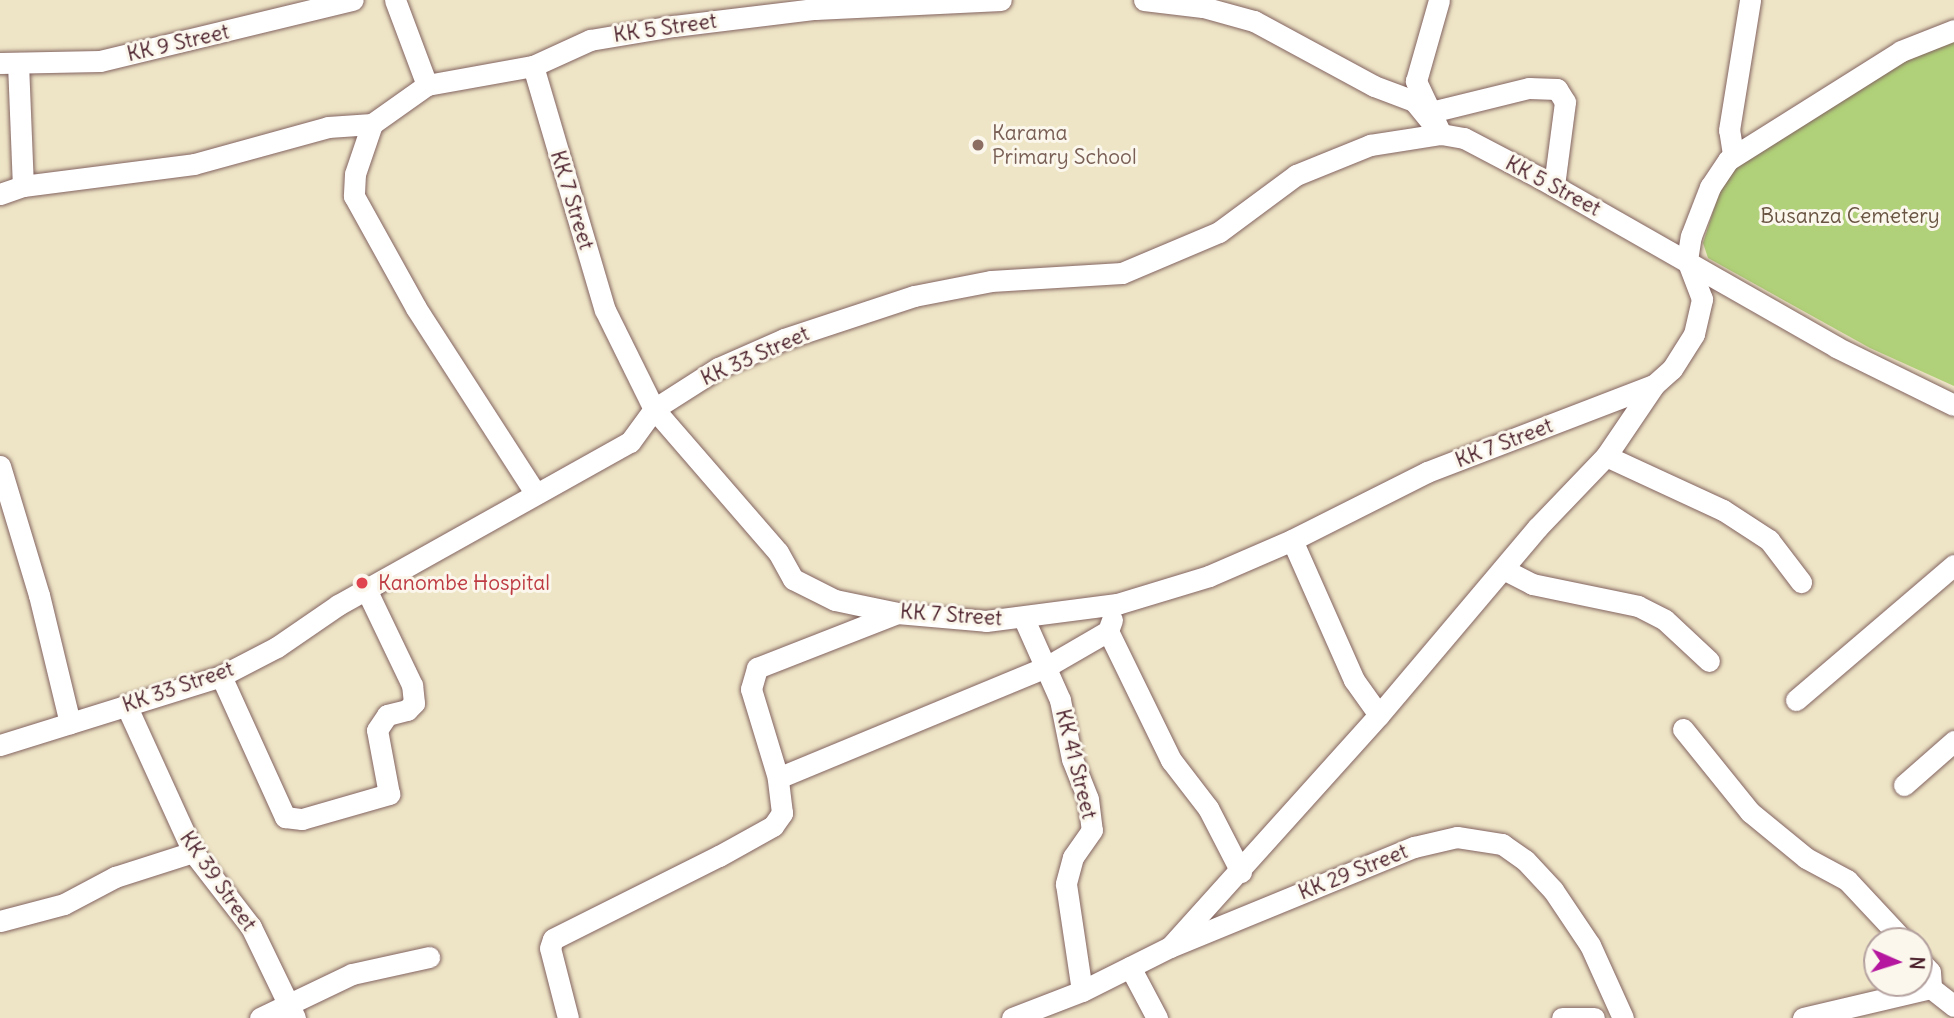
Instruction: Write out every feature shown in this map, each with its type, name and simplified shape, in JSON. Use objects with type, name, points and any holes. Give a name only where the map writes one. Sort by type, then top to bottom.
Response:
[{"type":"street","name":"KK 9 Street","points":[[9,63],[100,61],[294,9],[354,0]]},
{"type":"street","points":[[0,194],[23,186],[194,164],[328,128],[372,124],[427,85],[396,0]]},
{"type":"street","name":"KK 5 Street","points":[[427,85],[533,66],[590,40],[814,5],[1001,0]]},
{"type":"street","points":[[1144,0],[1203,6],[1254,21],[1374,86],[1414,101],[1441,134]]},
{"type":"street","points":[[1439,0],[1416,81],[1441,134]]},
{"type":"street","points":[[1733,154],[1729,130],[1751,0]]},
{"type":"street","points":[[1687,260],[1710,187],[1733,154],[1901,51],[1954,30]]},
{"type":"street","points":[[9,63],[23,186]]},
{"type":"street","name":"KK 7 Street","points":[[533,66],[605,310],[654,409],[778,552],[793,579],[835,600],[897,612],[986,621],[1024,619],[1117,604],[1209,576],[1292,540],[1427,472],[1654,384]]},
{"type":"street","points":[[1431,112],[1530,88],[1558,89],[1565,102],[1554,185]]},
{"type":"street","points":[[372,124],[358,162],[354,197],[416,309],[535,493]]},
{"type":"street","name":"KK 5 Street","points":[[1441,134],[1464,138],[1554,185],[1836,347],[1954,405]]},
{"type":"street","name":"KK 33 Street","points":[[0,745],[221,676],[277,647],[366,589],[630,442],[654,409],[718,368],[784,339],[914,296],[991,281],[1122,273],[1219,232],[1296,175],[1370,145],[1441,134]]},
{"type":"street","name":"KK 7 Street","points":[[1170,947],[1241,872],[1503,569],[1606,456],[1654,384],[1672,369],[1694,334],[1702,299],[1687,260]]},
{"type":"street","points":[[1606,456],[1723,510],[1769,540],[1801,582]]},
{"type":"street","points":[[0,466],[39,594],[69,723]]},
{"type":"street","points":[[1292,540],[1354,680],[1379,715]]},
{"type":"street","points":[[1796,700],[1954,565]]},
{"type":"street","points":[[1503,569],[1532,584],[1638,606],[1665,620],[1709,661]]},
{"type":"street","points":[[221,676],[285,817],[316,816],[389,793],[377,730],[387,715],[407,710],[414,703],[413,694],[366,589]]},
{"type":"street","points":[[778,778],[1046,667],[1108,631],[1117,604]]},
{"type":"street","points":[[568,1018],[551,941],[773,826],[782,813],[778,778],[751,689],[757,668],[897,612]]},
{"type":"street","name":"KK 41 Street","points":[[1024,619],[1046,667],[1088,799],[1092,830],[1073,857],[1066,884],[1083,991]]},
{"type":"street","points":[[1108,631],[1171,760],[1208,808],[1241,872]]},
{"type":"street","name":"KK 39 Street","points":[[126,705],[193,852],[251,927],[293,1011]]},
{"type":"street","points":[[1683,729],[1750,812],[1806,858],[1847,880],[1890,927]]},
{"type":"street","points":[[1904,785],[1954,741]]},
{"type":"street","name":"KK 29 Street","points":[[1013,1018],[1083,991],[1170,947],[1413,847],[1466,838],[1502,844],[1525,860],[1553,890],[1590,945],[1623,1018]]},
{"type":"street","points":[[0,921],[64,904],[115,877],[193,852]]},
{"type":"street","points":[[260,1018],[293,1011],[352,974],[429,957]]},
{"type":"street","points":[[1130,967],[1157,1018]]},
{"type":"street","points":[[1933,990],[1954,1006]]},
{"type":"street","points":[[1803,1018],[1893,997]]},
{"type":"street","points":[[1562,1018],[1594,1018]]},
{"type":"green space","name":"Busanza Cemetery","points":[[1954,41],[1954,386],[1870,348],[1708,258],[1703,243],[1723,181],[1748,155],[1912,54]]},
{"type":"place","name":"Karama Primary School","points":[[978,145]]},
{"type":"place","name":"Kanombe Hospital","points":[[362,583]]}]
